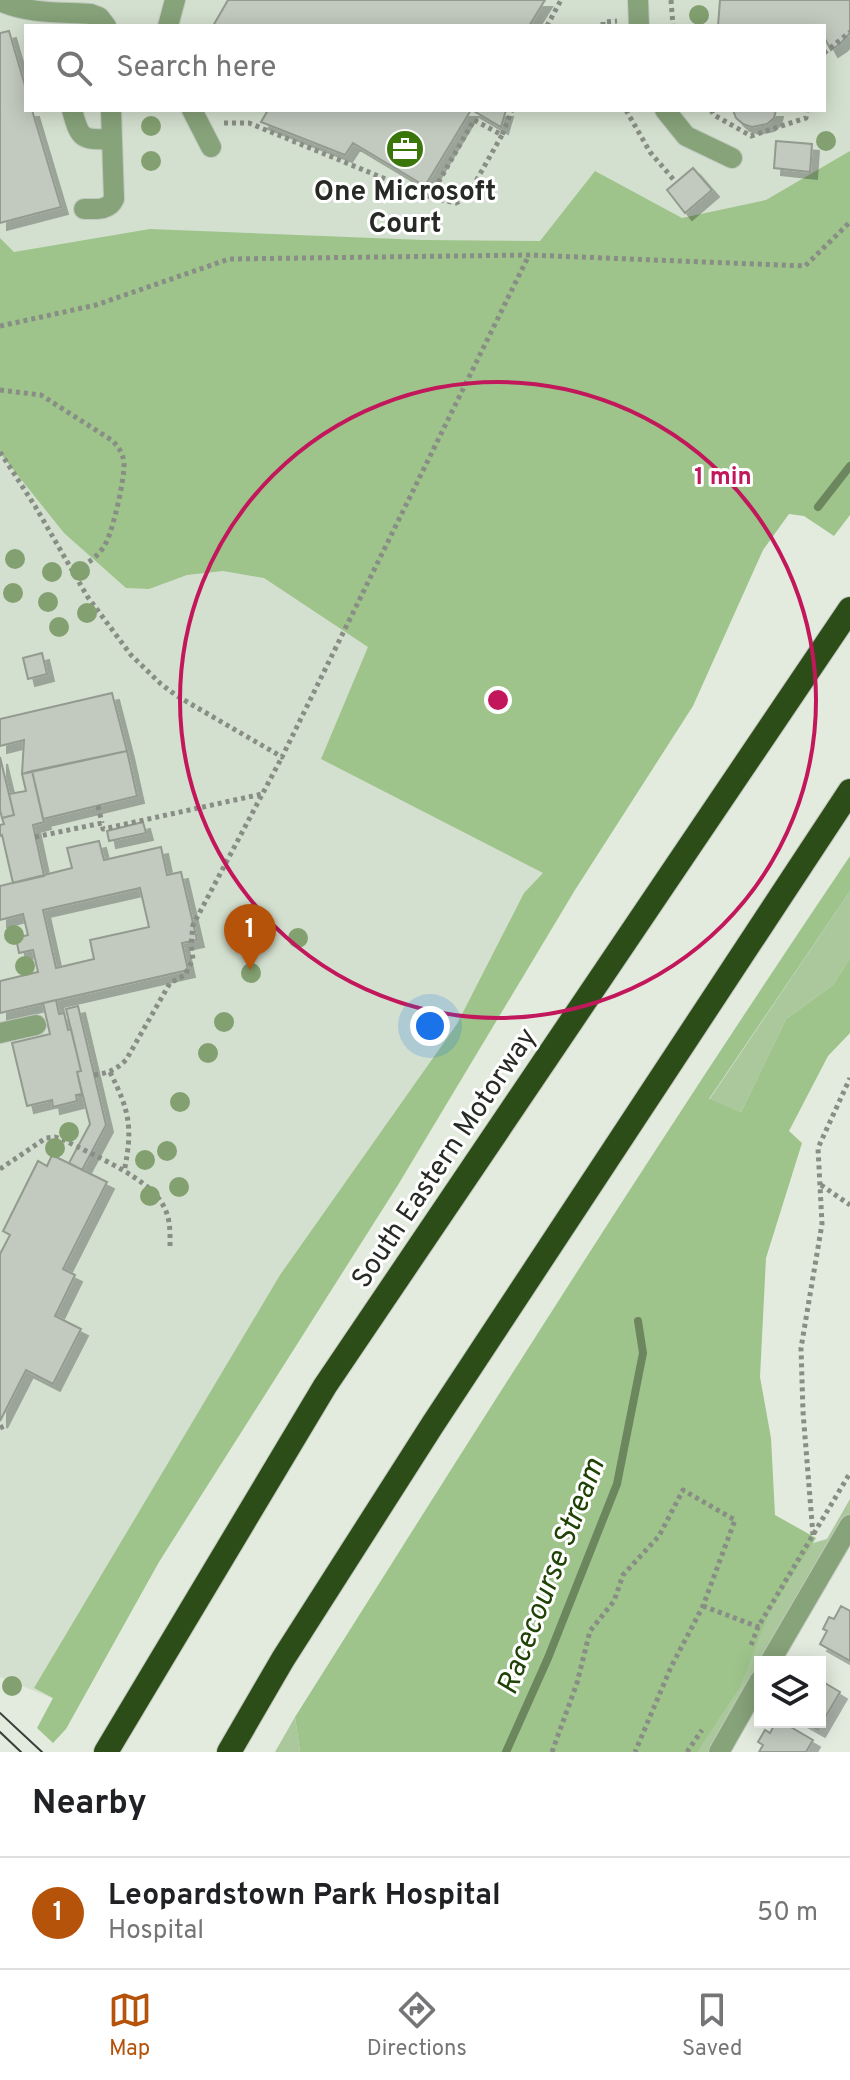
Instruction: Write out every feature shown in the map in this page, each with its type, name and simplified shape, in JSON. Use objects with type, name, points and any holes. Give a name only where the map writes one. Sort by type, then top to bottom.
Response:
[{"type":"highway","name":"South Eastern Motorway","points":[[106,1752],[325,1386],[850,609]]},
{"type":"highway","points":[[229,1752],[283,1659],[424,1437],[850,791]]},
{"type":"street","points":[[169,24],[175,0]]},
{"type":"street","points":[[638,0],[639,24]]},
{"type":"street","points":[[0,1],[46,18],[91,14],[104,24]]},
{"type":"street","points":[[73,112],[82,137],[89,140],[112,139]]},
{"type":"street","points":[[84,209],[112,205],[114,199],[111,112]]},
{"type":"street","points":[[667,112],[686,136],[732,158]]},
{"type":"street","points":[[196,119],[211,147]]},
{"type":"street","points":[[0,1033],[36,1025]]},
{"type":"street","points":[[774,1656],[850,1525]]},
{"type":"street","points":[[719,1752],[754,1691]]},
{"type":"path","points":[[548,24],[561,0]]},
{"type":"path","points":[[671,0],[673,24]]},
{"type":"path","points":[[826,51],[850,32]]},
{"type":"path","points":[[196,119],[249,123],[432,198],[456,203],[467,197],[502,135],[511,112]]},
{"type":"path","points":[[627,112],[650,152],[674,180]]},
{"type":"path","points":[[712,112],[751,136],[806,118],[807,112]]},
{"type":"path","points":[[432,198],[474,120],[502,135]]},
{"type":"path","points":[[0,326],[96,305],[229,259],[529,255],[805,266],[850,222]]},
{"type":"path","points":[[94,1075],[119,1068],[170,983],[185,975],[193,959],[193,925],[282,757],[529,255]]},
{"type":"path","points":[[0,390],[41,395],[113,441],[122,451],[122,485],[105,546],[90,562],[73,571]]},
{"type":"path","points":[[0,452],[87,596],[131,655],[177,696],[282,757]]},
{"type":"path","points":[[98,806],[103,829],[263,794]]},
{"type":"path","points":[[35,837],[102,823]]},
{"type":"path","points":[[110,1072],[129,1118],[130,1136],[124,1172]]},
{"type":"path","points":[[813,1535],[801,1348],[822,1224],[818,1148],[850,1078]]},
{"type":"path","points":[[0,1169],[41,1141],[55,1137],[64,1140],[136,1177],[150,1189],[164,1206],[169,1219],[170,1248]]},
{"type":"path","points":[[820,1185],[850,1205]]},
{"type":"path","points":[[758,1627],[850,1473]]},
{"type":"path","points":[[552,1752],[577,1683],[590,1631],[614,1601],[623,1575],[659,1536],[683,1490],[735,1520],[703,1606],[671,1667],[635,1752]]},
{"type":"path","points":[[703,1606],[785,1637]]},
{"type":"shaded area","points":[[0,0],[850,0],[850,428],[793,505],[610,779],[54,1699],[0,1677]]},
{"type":"green space","points":[[850,151],[850,515],[834,536],[804,516],[789,514],[763,550],[693,706],[575,890],[398,1185],[159,1562],[66,1729],[53,1743],[37,1728],[53,1698],[34,1688],[280,1275],[457,1024],[524,893],[543,873],[321,759],[368,647],[264,578],[223,571],[187,575],[149,589],[126,588],[64,533],[0,453],[0,238],[14,252],[150,229],[423,240],[540,241],[595,171],[682,218],[766,200]]},
{"type":"green space","points":[[850,856],[850,891],[709,1099],[741,1112],[786,1019],[833,985],[850,958],[850,1033],[828,1056],[789,1131],[802,1143],[766,1258],[760,1377],[771,1438],[775,1515],[816,1538],[769,1613],[740,1687],[697,1752],[300,1752],[295,1717],[638,1177]]},
{"type":"green space","points":[[850,891],[850,958],[833,985],[786,1019],[741,1112],[709,1100]]},
{"type":"green space","points":[[850,1499],[850,1521],[771,1656],[754,1656],[754,1690],[716,1752],[676,1752],[760,1602],[813,1543],[827,1539]]},
{"type":"green space","points":[[295,1717],[300,1752],[275,1752]]},
{"type":"building","points":[[228,0],[545,0],[530,24],[214,24]]},
{"type":"building","points":[[720,0],[850,0],[850,33],[831,50],[826,41],[826,24],[718,24]]},
{"type":"building","points":[[9,31],[24,82],[24,112],[33,112],[61,207],[0,223],[0,33]]},
{"type":"building","name":"One Microsoft Court","points":[[267,112],[470,112],[425,186],[353,143],[345,155],[261,122]]},
{"type":"building","name":"One Microsoft Court","points":[[475,112],[505,112],[501,127]]},
{"type":"building","points":[[734,112],[776,112],[767,124],[752,127],[736,118]]},
{"type":"building","points":[[776,141],[812,144],[810,172],[774,168]]},
{"type":"building","points":[[693,168],[712,190],[685,213],[667,190]]},
{"type":"building","points":[[42,653],[47,674],[28,679],[23,658]]},
{"type":"building","points":[[112,693],[127,751],[22,774],[24,740],[0,746],[0,719]]},
{"type":"building","points":[[127,751],[137,796],[43,819],[32,771]]},
{"type":"building","points":[[0,757],[14,815],[2,818],[0,810]]},
{"type":"building","points":[[32,771],[44,822],[33,825],[44,876],[13,883],[0,836],[0,825],[4,824],[2,818],[14,815],[9,794],[26,791],[22,774]]},
{"type":"building","points":[[143,822],[146,833],[109,841],[107,831]]},
{"type":"building","points":[[99,841],[104,860],[161,847],[167,875],[181,872],[197,940],[182,943],[188,970],[0,1013],[0,981],[38,972],[33,950],[19,953],[16,938],[28,935],[23,914],[0,920],[0,886],[72,868],[67,848]],"holes":[[[140,888],[149,927],[90,940],[94,959],[56,968],[43,910]]]},
{"type":"building","points":[[56,1000],[59,1014],[64,1013],[68,1030],[71,1029],[81,1071],[77,1072],[82,1094],[76,1095],[77,1101],[53,1107],[52,1100],[27,1106],[12,1043],[50,1034],[43,1003]]},
{"type":"building","points":[[78,1006],[106,1125],[82,1170],[69,1163],[90,1124],[66,1009]]},
{"type":"building","points":[[52,1155],[107,1182],[63,1269],[75,1275],[55,1316],[81,1329],[53,1384],[26,1370],[0,1421],[0,1254],[10,1235],[3,1231],[38,1161],[47,1166]]},
{"type":"building","points":[[841,1606],[850,1611],[850,1661],[820,1644],[827,1631],[823,1629],[829,1617],[834,1619]]},
{"type":"building","points":[[826,1684],[840,1692],[826,1716]]},
{"type":"building","points":[[773,1728],[792,1728],[813,1740],[806,1752],[759,1752],[763,1745],[758,1742],[765,1730],[770,1733]]},
{"type":"waterway","name":"Racecourse Stream","points":[[818,507],[850,466]]},
{"type":"waterway","name":"Racecourse Stream","points":[[506,1752],[548,1658],[617,1484],[643,1353],[638,1321]]},
{"type":"tram line","points":[[0,1713],[42,1752]]},
{"type":"tram line","points":[[0,1732],[21,1752]]},
{"type":"place","name":"One Microsoft Court","points":[[405,149]]},
{"type":"place","name":"Leopardstown Park Hospital","points":[[250,970]]}]
